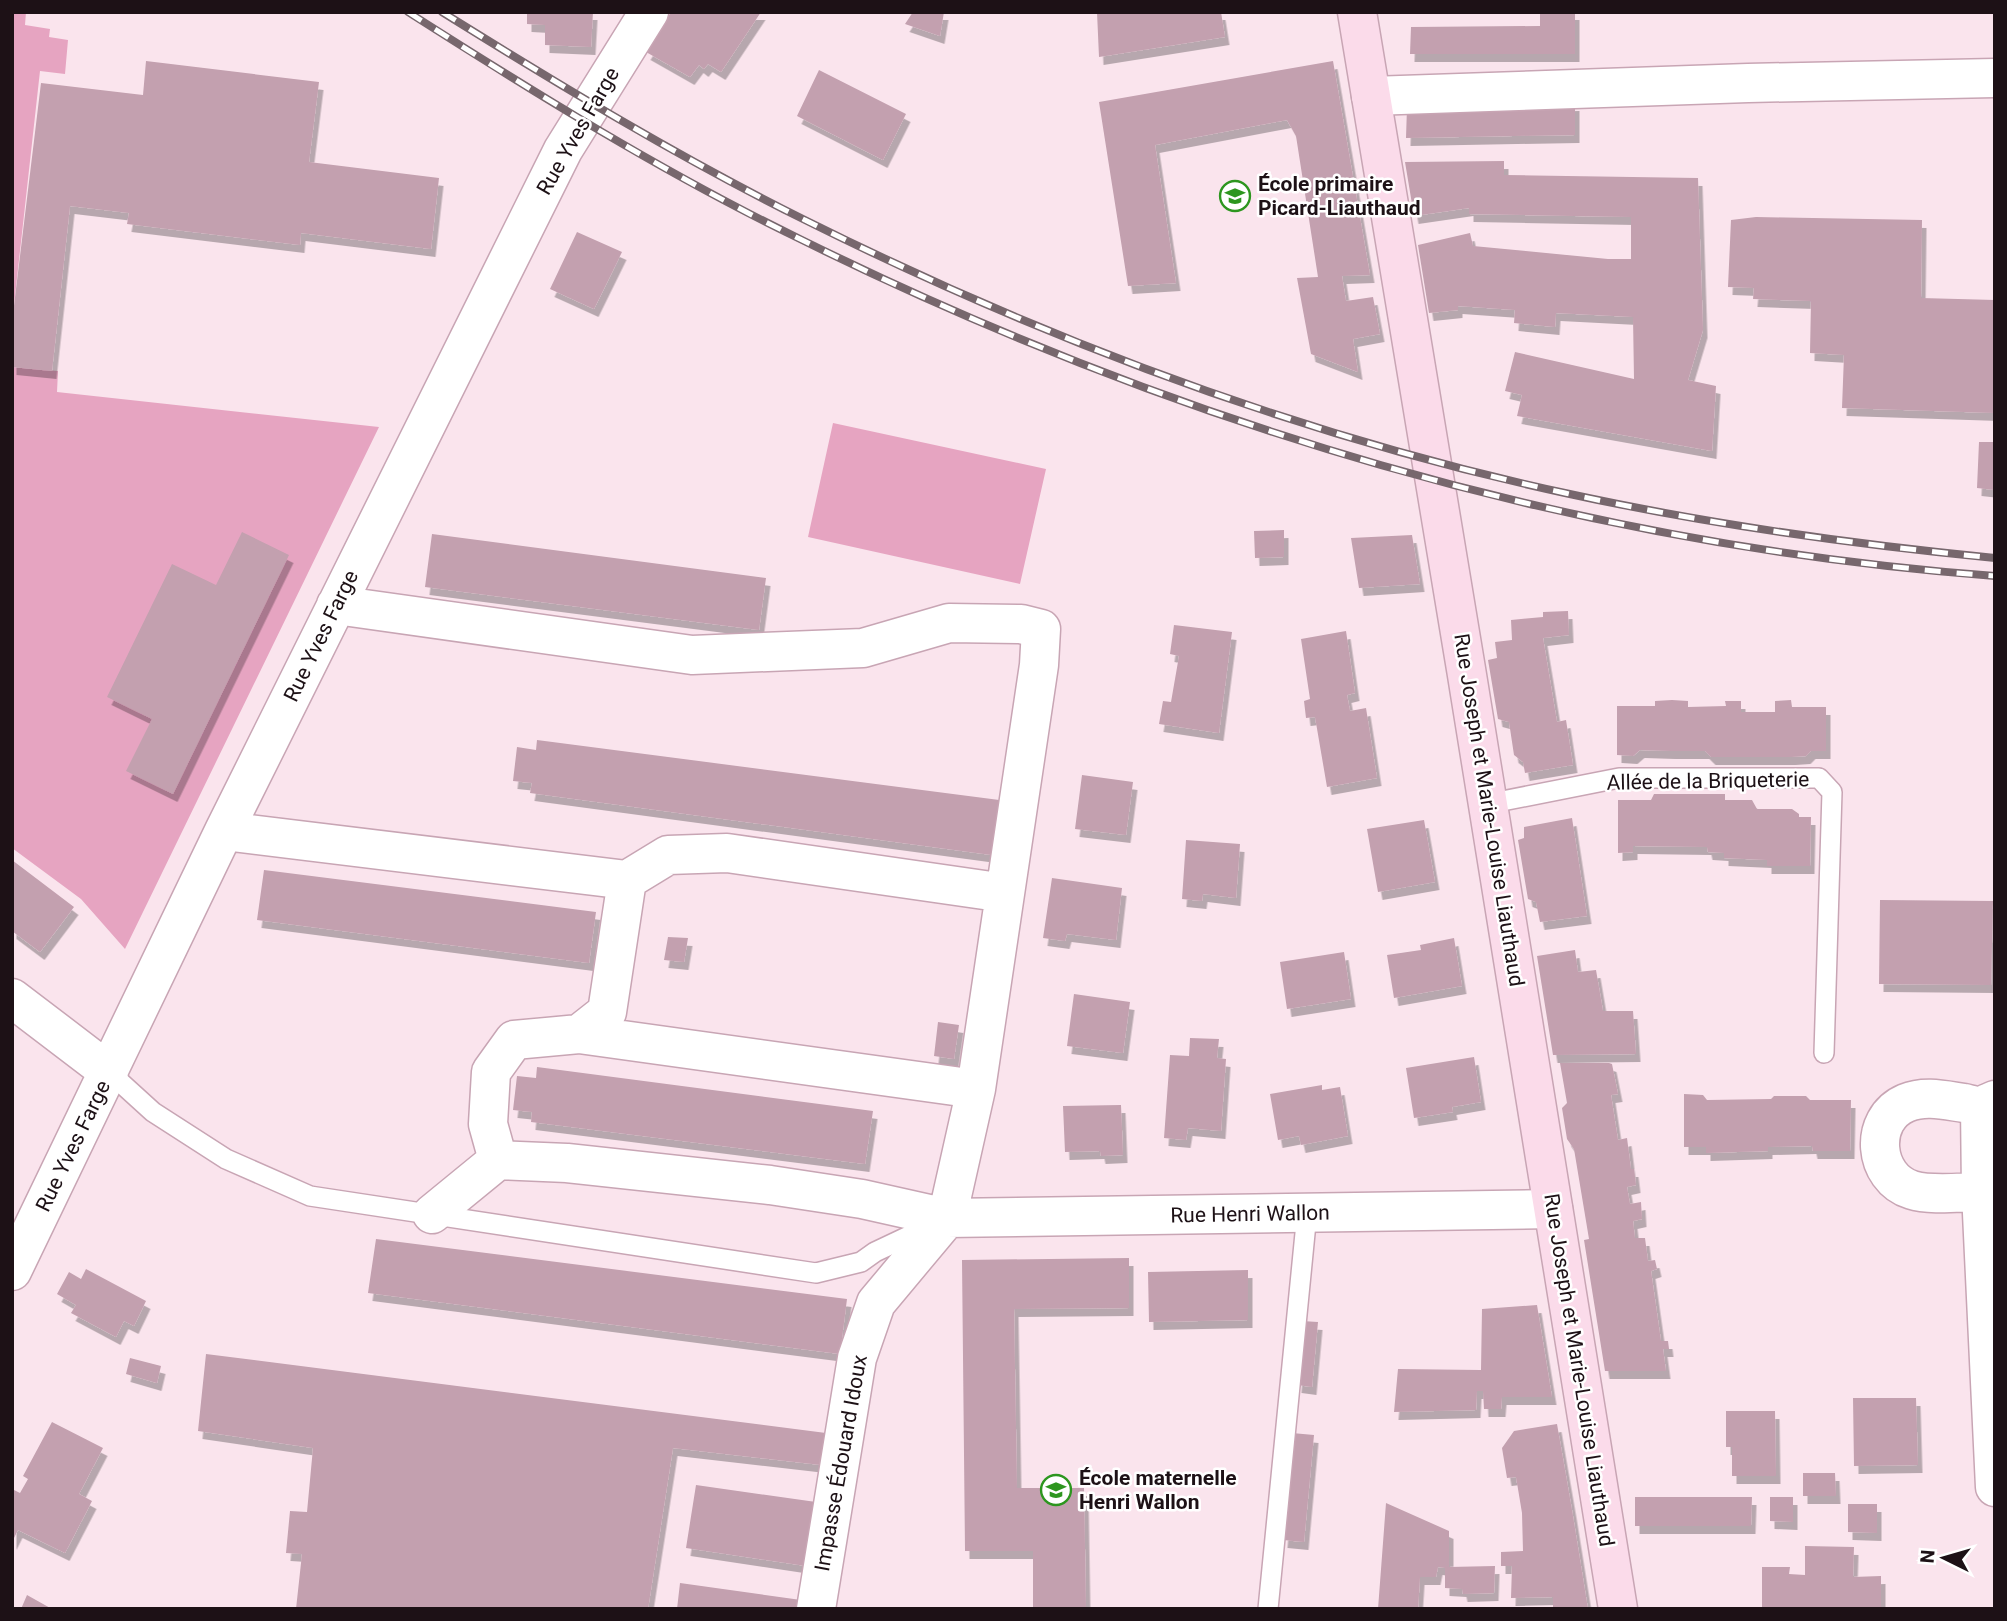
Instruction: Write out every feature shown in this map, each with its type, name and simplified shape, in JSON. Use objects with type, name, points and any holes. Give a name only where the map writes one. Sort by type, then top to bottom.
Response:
[{"type":"main road","name":"Rue Joseph et Marie-Louise Liauthaud","points":[[1356,12],[1452,577],[1618,1609]]},
{"type":"street","name":"Rue Yves Farge","points":[[12,1271],[224,831],[563,150],[649,12]]},
{"type":"street","points":[[1371,96],[1734,83],[1995,78]]},
{"type":"street","points":[[336,605],[692,655],[863,648],[949,623],[1021,624],[1041,629],[1039,665],[976,1090],[947,1218]]},
{"type":"street","points":[[224,831],[627,880],[668,855],[727,853],[1005,893]]},
{"type":"street","points":[[579,1034],[607,1012],[627,880]]},
{"type":"street","points":[[12,998],[108,1072]]},
{"type":"street","points":[[432,1214],[498,1160],[488,1124],[491,1072],[514,1040],[579,1034],[976,1090]]},
{"type":"street","points":[[1981,1192],[1927,1192],[1912,1190],[1898,1183],[1887,1172],[1880,1157],[1882,1127],[1890,1114],[1902,1104],[1916,1099],[1987,1103],[1981,1192],[1995,1487]]},
{"type":"street","name":"Rue Henri Wallon","points":[[498,1160],[567,1163],[770,1185],[862,1199],[947,1218],[1553,1209]]},
{"type":"street","name":"Impasse Édouard Idoux","points":[[816,1609],[857,1358],[876,1304],[947,1218]]},
{"type":"lane","name":"Allée de la Briqueterie","points":[[1488,804],[1619,778],[1819,778],[1832,792],[1824,1053]]},
{"type":"lane","points":[[108,1072],[153,1112],[226,1159],[310,1196],[816,1273],[861,1262],[875,1252],[947,1218]]},
{"type":"lane","points":[[1268,1609],[1307,1213]]},
{"type":"shaded area","points":[[12,12],[26,12],[25,25],[50,29],[49,37],[68,40],[65,74],[40,71],[12,323]]},
{"type":"shaded area","points":[[12,367],[58,371],[57,392],[379,427],[125,949],[81,899],[12,848]]},
{"type":"shaded area","points":[[833,423],[1046,469],[1020,584],[808,537]]},
{"type":"building","points":[[527,12],[593,12],[591,47],[545,45],[545,25],[527,24]]},
{"type":"building","points":[[671,12],[761,12],[721,72],[708,64],[704,69],[699,65],[690,77],[646,52]]},
{"type":"building","points":[[913,12],[944,12],[940,36],[905,24]]},
{"type":"building","points":[[1097,12],[1221,12],[1225,37],[1099,57]]},
{"type":"building","points":[[1540,12],[1575,12],[1575,54],[1410,54],[1411,27],[1540,26]]},
{"type":"building","points":[[146,61],[319,82],[309,162],[439,178],[431,249],[301,233],[300,245],[127,224],[129,213],[70,206],[52,371],[12,367],[12,322],[41,83],[143,95]]},
{"type":"building","points":[[1333,61],[1370,275],[1342,276],[1346,301],[1373,297],[1380,334],[1353,339],[1358,372],[1311,354],[1297,278],[1318,277],[1296,136],[1287,120],[1155,145],[1176,283],[1128,286],[1099,102]]},
{"type":"building","points":[[819,70],[906,114],[883,160],[797,116]]},
{"type":"building","points":[[1575,103],[1575,135],[1406,138],[1407,107]]},
{"type":"building","points":[[1504,161],[1504,175],[1698,178],[1703,330],[1688,380],[1716,386],[1712,451],[1517,416],[1522,395],[1505,391],[1515,352],[1634,379],[1633,317],[1556,313],[1555,327],[1514,323],[1515,310],[1458,306],[1458,310],[1429,313],[1418,245],[1470,233],[1473,246],[1631,259],[1631,217],[1469,214],[1469,208],[1414,216],[1405,162]]},
{"type":"building","points":[[1756,217],[1922,220],[1921,298],[1995,300],[1995,413],[1842,408],[1844,355],[1810,353],[1811,301],[1753,299],[1754,288],[1728,287],[1731,220]]},
{"type":"building","points":[[577,232],[622,252],[594,309],[550,289]]},
{"type":"building","points":[[1979,442],[1995,442],[1995,490],[1977,488]]},
{"type":"building","points":[[1284,530],[1284,557],[1255,558],[1254,531]]},
{"type":"building","points":[[242,532],[289,555],[173,794],[126,771],[152,719],[107,697],[172,564],[216,585]]},
{"type":"building","points":[[432,534],[766,578],[759,630],[425,587]]},
{"type":"building","points":[[1412,535],[1420,584],[1359,588],[1351,538]]},
{"type":"building","points":[[1568,611],[1569,635],[1543,638],[1557,722],[1566,720],[1573,765],[1525,773],[1523,762],[1514,755],[1509,722],[1498,719],[1488,660],[1497,658],[1495,642],[1512,640],[1511,620],[1543,617],[1543,612]]},
{"type":"building","points":[[1174,625],[1232,632],[1219,733],[1159,724],[1163,701],[1171,702],[1179,656],[1170,654]]},
{"type":"building","points":[[1346,631],[1355,693],[1347,695],[1350,711],[1366,708],[1377,778],[1327,787],[1315,717],[1306,718],[1304,701],[1310,699],[1301,639]]},
{"type":"building","points":[[1791,700],[1792,707],[1826,707],[1826,751],[1811,751],[1806,756],[1791,757],[1711,757],[1705,751],[1640,750],[1633,756],[1617,755],[1617,706],[1655,706],[1655,701],[1688,701],[1688,707],[1726,706],[1725,701],[1741,701],[1741,712],[1775,712],[1775,701]]},
{"type":"building","points":[[537,740],[1007,801],[999,856],[530,793],[532,783],[513,781],[517,747],[536,750]]},
{"type":"building","points":[[1082,775],[1133,782],[1126,835],[1075,829]]},
{"type":"building","points":[[1654,794],[1725,794],[1725,800],[1752,800],[1757,809],[1792,809],[1799,817],[1811,817],[1810,866],[1767,866],[1767,860],[1724,858],[1724,853],[1708,852],[1707,847],[1633,846],[1633,852],[1618,853],[1618,800],[1651,800]]},
{"type":"building","points":[[1572,818],[1587,916],[1540,922],[1536,902],[1528,899],[1518,840],[1524,838],[1524,827]]},
{"type":"building","points":[[1424,820],[1435,882],[1378,892],[1367,829]]},
{"type":"building","points":[[1186,840],[1240,844],[1236,898],[1203,894],[1202,901],[1182,899]]},
{"type":"building","points":[[12,860],[74,907],[40,952],[12,931]]},
{"type":"building","points":[[264,870],[596,912],[589,963],[257,920]]},
{"type":"building","points":[[1052,878],[1122,888],[1116,940],[1067,934],[1065,941],[1043,938]]},
{"type":"building","points":[[1880,900],[1993,901],[1991,985],[1879,984]]},
{"type":"building","points":[[668,937],[688,938],[684,962],[664,960]]},
{"type":"building","points":[[1454,938],[1462,986],[1394,998],[1387,955],[1421,950],[1420,945]]},
{"type":"building","points":[[1575,950],[1578,972],[1596,970],[1603,1011],[1633,1011],[1636,1054],[1553,1055],[1537,956]]},
{"type":"building","points":[[1344,952],[1351,999],[1287,1009],[1280,962]]},
{"type":"building","points":[[1074,994],[1130,1002],[1123,1053],[1067,1046]]},
{"type":"building","points":[[938,1022],[959,1025],[954,1059],[934,1056]]},
{"type":"building","points":[[1190,1038],[1219,1039],[1217,1058],[1226,1059],[1221,1131],[1188,1128],[1186,1140],[1164,1138],[1170,1055],[1189,1056]]},
{"type":"building","points":[[1474,1057],[1481,1102],[1452,1107],[1453,1112],[1414,1118],[1406,1068]]},
{"type":"building","points":[[1560,1063],[1612,1064],[1618,1094],[1611,1095],[1618,1140],[1627,1138],[1631,1169],[1634,1169],[1636,1185],[1627,1187],[1630,1204],[1641,1202],[1642,1219],[1633,1221],[1635,1238],[1645,1238],[1648,1261],[1655,1260],[1657,1269],[1651,1271],[1661,1341],[1668,1341],[1669,1349],[1663,1349],[1666,1371],[1605,1371],[1584,1240],[1589,1239],[1574,1149],[1567,1139],[1562,1108],[1567,1103]]},
{"type":"building","points":[[537,1067],[873,1111],[865,1164],[531,1122],[532,1112],[513,1110],[517,1076],[536,1078]]},
{"type":"building","points":[[1322,1085],[1322,1090],[1340,1087],[1348,1136],[1301,1145],[1299,1136],[1278,1140],[1270,1094]]},
{"type":"building","points":[[1684,1094],[1703,1095],[1707,1100],[1806,1096],[1810,1100],[1851,1100],[1850,1151],[1813,1151],[1812,1146],[1706,1153],[1706,1147],[1684,1147]]},
{"type":"building","points":[[1121,1105],[1123,1155],[1101,1156],[1100,1151],[1065,1152],[1063,1106]]},
{"type":"building","points":[[376,1239],[847,1299],[840,1354],[368,1293]]},
{"type":"building","points":[[1129,1258],[1129,1308],[1014,1309],[1017,1488],[1084,1488],[1086,1609],[1033,1609],[1033,1551],[965,1551],[962,1260]]},
{"type":"building","points":[[86,1269],[146,1301],[134,1326],[124,1321],[116,1337],[71,1313],[76,1305],[57,1294],[69,1272],[81,1279]]},
{"type":"building","points":[[1248,1270],[1248,1320],[1149,1322],[1148,1272]]},
{"type":"building","points":[[1537,1305],[1552,1397],[1502,1397],[1501,1409],[1484,1409],[1483,1391],[1477,1391],[1476,1410],[1394,1412],[1398,1369],[1481,1370],[1482,1309]]},
{"type":"building","points":[[1302,1321],[1318,1322],[1312,1387],[1297,1385]]},
{"type":"building","points":[[206,1354],[826,1433],[821,1465],[673,1448],[648,1609],[296,1609],[302,1554],[286,1553],[290,1511],[307,1512],[313,1448],[198,1431]]},
{"type":"building","points":[[130,1358],[161,1366],[157,1383],[126,1374]]},
{"type":"building","points":[[1853,1398],[1916,1398],[1918,1465],[1854,1466]]},
{"type":"building","points":[[1726,1411],[1775,1411],[1776,1476],[1732,1476],[1732,1447],[1726,1447]]},
{"type":"building","points":[[52,1422],[103,1448],[79,1494],[92,1501],[65,1553],[18,1530],[12,1542],[12,1489],[20,1493],[28,1479],[23,1476]]},
{"type":"building","points":[[1557,1424],[1588,1609],[1553,1609],[1553,1597],[1511,1598],[1512,1566],[1501,1566],[1501,1552],[1523,1551],[1522,1513],[1516,1477],[1507,1478],[1502,1448],[1514,1431]]},
{"type":"building","points":[[1292,1433],[1314,1435],[1304,1542],[1283,1540]]},
{"type":"building","points":[[1803,1473],[1835,1473],[1836,1496],[1803,1496]]},
{"type":"building","points":[[696,1485],[816,1502],[806,1566],[686,1548]]},
{"type":"building","points":[[1635,1497],[1752,1497],[1751,1526],[1635,1526]]},
{"type":"building","points":[[1770,1497],[1793,1497],[1793,1522],[1770,1521]]},
{"type":"building","points":[[1386,1503],[1449,1531],[1449,1567],[1495,1566],[1494,1593],[1463,1594],[1462,1589],[1445,1588],[1445,1568],[1438,1567],[1436,1577],[1420,1577],[1418,1609],[1378,1609]]},
{"type":"building","points":[[1848,1504],[1877,1504],[1877,1533],[1848,1532]]},
{"type":"building","points":[[1805,1546],[1854,1547],[1853,1577],[1881,1576],[1881,1609],[1762,1609],[1762,1567],[1790,1567],[1789,1574],[1805,1575]]},
{"type":"building","points":[[680,1583],[801,1600],[800,1609],[677,1609]]},
{"type":"building","points":[[27,1595],[52,1609],[21,1609]]},
{"type":"railway","points":[[408,12],[601,131],[749,214],[942,305],[1086,365],[1233,419],[1381,465],[1532,505],[1685,536],[1839,560],[1995,576]]},
{"type":"railway","points":[[442,12],[621,120],[712,172],[805,220],[988,305],[1177,380],[1369,443],[1565,493],[1779,532],[1995,558]]},
{"type":"place","name":"École primaire Picard-Liauthaud","points":[[1235,196]]},
{"type":"place","name":"École maternelle Henri Wallon","points":[[1056,1490]]}]
